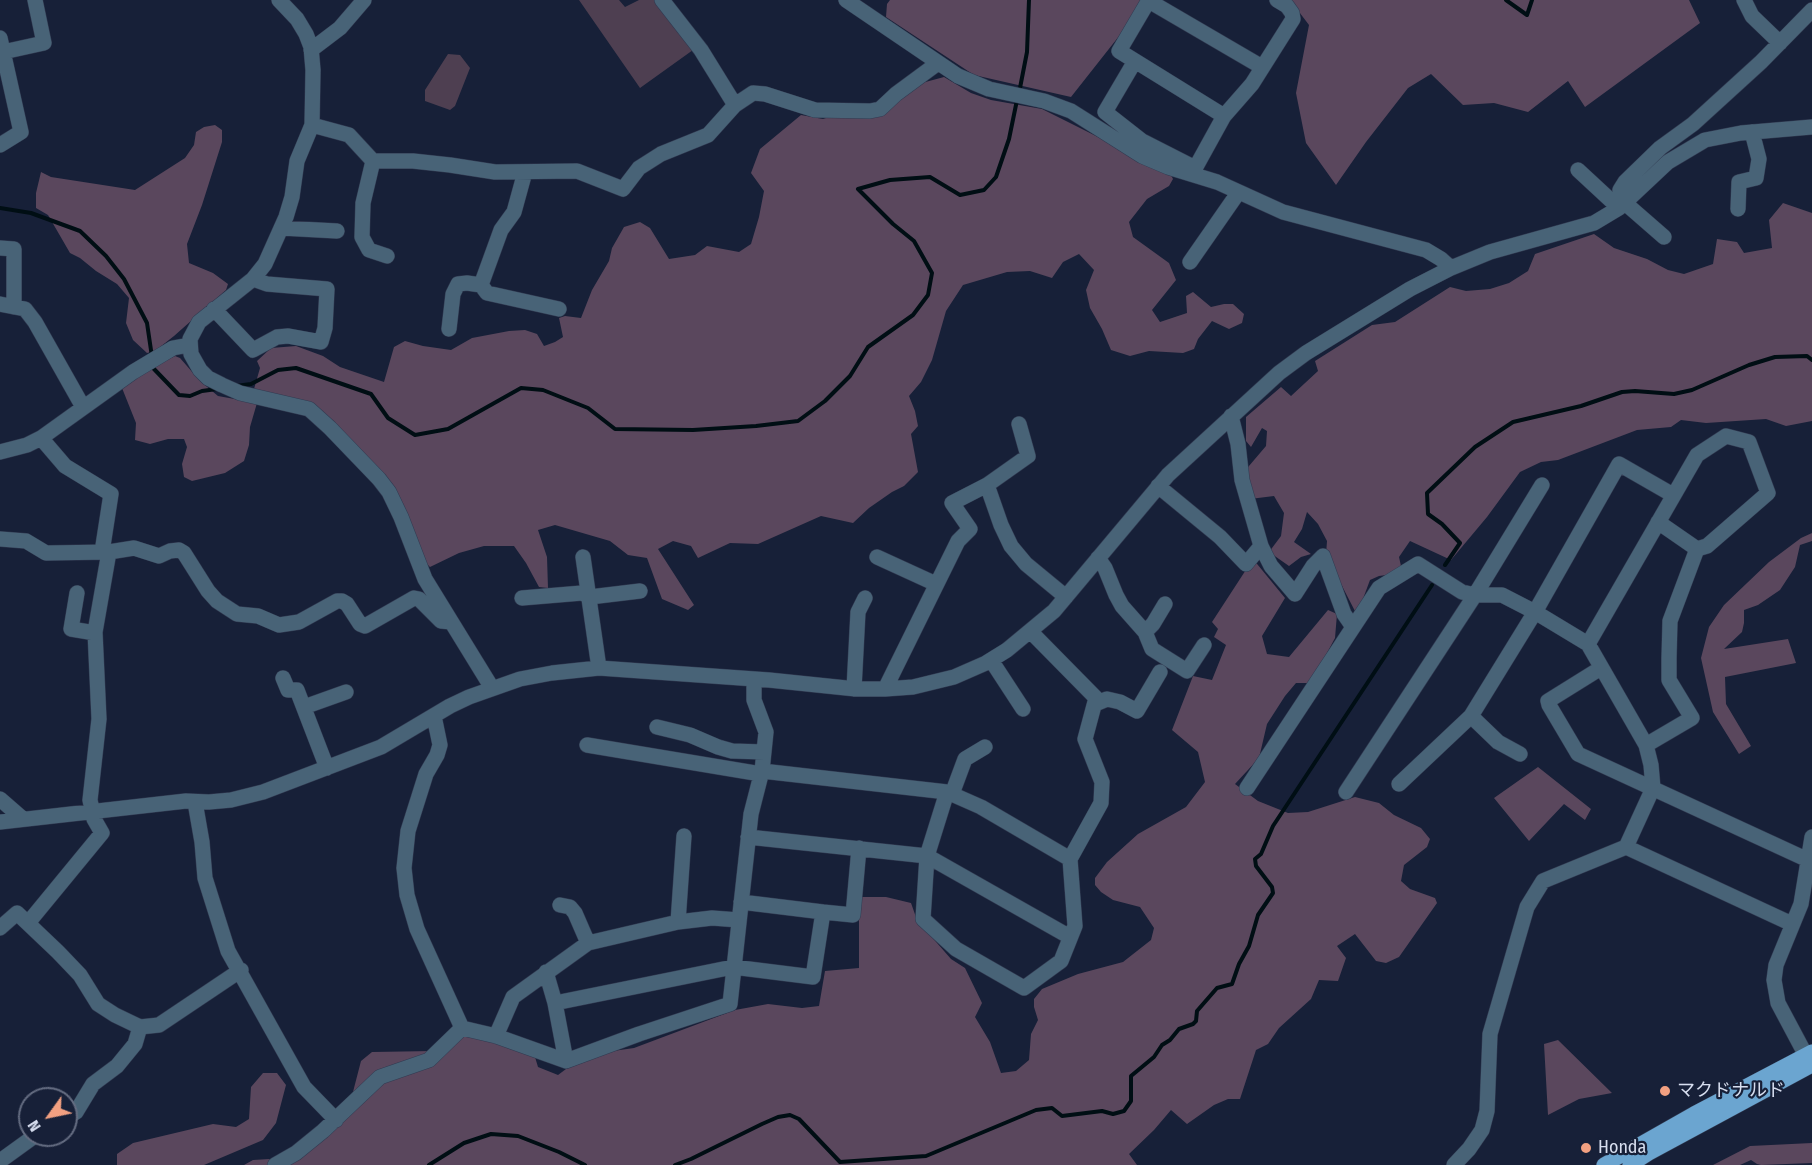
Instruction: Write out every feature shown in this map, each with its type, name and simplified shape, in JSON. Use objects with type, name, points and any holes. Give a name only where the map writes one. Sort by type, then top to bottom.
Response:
[{"type":"main road","points":[[1604,1165],[1694,1114],[1810,1060]]},
{"type":"main road","points":[[1630,1165],[1810,1060]]},
{"type":"street","points":[[0,146],[21,132],[3,56],[44,43],[35,0]]},
{"type":"street","points":[[279,0],[297,19],[306,34],[311,50],[312,125],[297,161],[292,197],[265,264],[253,279],[199,322],[189,345],[196,363],[208,378],[240,393],[309,409],[379,479],[389,492],[401,517],[425,579],[492,688]]},
{"type":"street","points":[[311,50],[340,28],[364,0]]},
{"type":"street","points":[[662,0],[701,50],[735,105]]},
{"type":"street","points":[[846,0],[958,76],[989,89],[1044,101],[1071,111],[1142,156],[1168,167],[1194,171]]},
{"type":"street","points":[[1194,171],[1224,116],[1252,84],[1293,19],[1287,6],[1277,0]]},
{"type":"street","points":[[1744,0],[1752,16],[1780,43]]},
{"type":"street","points":[[1224,116],[1119,51],[1149,1],[1262,67]]},
{"type":"street","points":[[1622,206],[1620,190],[1625,182],[1670,140],[1693,124],[1761,63],[1812,10]]},
{"type":"street","points":[[1135,60],[1106,112],[1142,141],[1194,171],[1283,212],[1426,250],[1451,268]]},
{"type":"street","points":[[312,125],[349,135],[373,161],[413,161],[495,172],[577,171],[623,189],[639,168],[661,154],[708,135],[735,105],[753,93],[765,94],[815,110],[870,111],[880,109],[896,94],[938,63]]},
{"type":"street","points":[[0,822],[92,811],[231,800],[263,792],[381,747],[450,706],[492,688],[520,679],[552,673],[599,668],[854,689],[885,689],[934,683],[991,660],[1031,632],[1054,611],[1158,486],[1192,450],[1306,353],[1410,289],[1451,268],[1490,252],[1588,225],[1622,206],[1668,162],[1689,147],[1705,140],[1752,132],[1812,127]]},
{"type":"street","points":[[1738,209],[1739,182],[1756,178],[1760,159],[1752,132]]},
{"type":"street","points":[[373,161],[363,203],[362,237],[369,250],[387,256]]},
{"type":"street","points":[[1578,170],[1664,237]]},
{"type":"street","points":[[481,285],[501,230],[514,212],[525,172]]},
{"type":"street","points":[[1190,262],[1238,193]]},
{"type":"street","points":[[281,228],[337,231]]},
{"type":"street","points":[[0,248],[14,249],[7,306],[24,309],[35,322],[83,407]]},
{"type":"street","points":[[214,309],[253,350],[277,337],[288,336],[321,342],[325,328],[327,289],[267,284],[253,279]]},
{"type":"street","points":[[449,329],[453,294],[458,284],[481,285]]},
{"type":"street","points":[[481,285],[487,293],[559,309]]},
{"type":"street","points":[[0,452],[27,445],[41,438],[133,372],[173,348],[189,345]]},
{"type":"street","points":[[1231,416],[1238,444],[1242,480],[1261,546],[1271,566],[1295,594],[1313,566],[1323,556],[1344,614],[1353,627]]},
{"type":"street","points":[[885,689],[958,541],[970,529],[952,503],[987,485],[1028,456],[1019,424]]},
{"type":"street","points":[[1588,644],[1697,455],[1726,436],[1749,442],[1768,493],[1707,546],[1696,549]]},
{"type":"street","points":[[28,923],[102,833],[92,811],[90,800],[99,719],[95,633],[111,494],[65,466],[41,438]]},
{"type":"street","points":[[1399,784],[1471,716],[1535,612],[1619,464],[1673,495]]},
{"type":"street","points":[[987,485],[1011,546],[1026,564],[1066,597]]},
{"type":"street","points":[[1346,792],[1475,595],[1542,485]]},
{"type":"street","points":[[1158,486],[1220,537],[1246,564],[1261,546]]},
{"type":"street","points":[[1658,522],[1696,549]]},
{"type":"street","points":[[0,539],[26,541],[46,553],[106,552],[134,548],[159,556],[179,550],[184,553],[217,601],[237,614],[258,616],[279,625],[299,622],[337,601],[342,601],[360,624],[365,626],[414,598],[419,599],[441,621],[451,622]]},
{"type":"street","points":[[1646,745],[1692,718],[1669,680],[1669,658],[1670,621],[1696,549]]},
{"type":"street","points":[[583,557],[599,668]]},
{"type":"street","points":[[878,557],[936,584]]},
{"type":"street","points":[[1098,558],[1122,606],[1145,632],[1152,649],[1187,671],[1204,645]]},
{"type":"street","points":[[1247,788],[1379,588],[1418,564],[1462,592],[1475,595],[1502,595],[1588,644],[1646,745],[1653,788],[1626,847],[1544,882],[1532,896],[1490,1034],[1487,1110],[1482,1130],[1470,1149],[1454,1165]]},
{"type":"street","points":[[522,598],[582,593],[590,597],[640,591]]},
{"type":"street","points":[[77,593],[71,629],[95,633]]},
{"type":"street","points":[[854,689],[858,612],[865,598]]},
{"type":"street","points":[[1145,632],[1153,624],[1165,604]]},
{"type":"street","points":[[985,747],[965,759],[949,793],[927,856],[923,919],[956,949],[1024,988],[1061,961],[1075,926],[1070,860],[1101,803],[1102,782],[1085,739],[1096,698],[1031,632]]},
{"type":"street","points":[[991,660],[1023,710]]},
{"type":"street","points":[[1601,668],[1548,701],[1578,754],[1808,860]]},
{"type":"street","points":[[1095,704],[1107,699],[1120,702],[1137,711],[1160,672]]},
{"type":"street","points":[[283,678],[288,690],[297,690],[327,768]]},
{"type":"street","points":[[462,1028],[496,1036],[566,1061],[730,1004],[751,814],[761,772],[766,732],[754,700],[754,680]]},
{"type":"street","points":[[304,707],[346,692]]},
{"type":"street","points":[[434,716],[441,745],[426,774],[408,831],[404,868],[417,929],[462,1028]]},
{"type":"street","points":[[1471,716],[1498,742],[1520,754]]},
{"type":"street","points":[[657,727],[690,735],[732,751],[764,752]]},
{"type":"street","points":[[587,745],[761,772],[949,793],[981,807],[1070,860]]},
{"type":"street","points":[[0,799],[23,819]]},
{"type":"street","points":[[195,802],[205,878],[228,951],[241,970],[304,1087],[336,1120]]},
{"type":"street","points":[[678,922],[684,837]]},
{"type":"street","points":[[748,837],[927,856],[1070,937]]},
{"type":"street","points":[[1810,1060],[1778,1003],[1774,980],[1776,965],[1801,904],[1812,837]]},
{"type":"street","points":[[1626,847],[1792,924]]},
{"type":"street","points":[[741,902],[853,915],[859,848]]},
{"type":"street","points":[[560,905],[570,907],[575,913],[588,943]]},
{"type":"street","points":[[555,1003],[733,967],[813,977],[823,912]]},
{"type":"street","points":[[0,928],[17,913],[80,975],[98,1004],[140,1027],[159,1025],[241,970]]},
{"type":"street","points":[[496,1036],[513,997],[588,943],[678,922],[712,918],[739,920]]},
{"type":"street","points":[[546,972],[555,1003],[566,1061]]},
{"type":"street","points":[[78,1109],[93,1084],[117,1066],[135,1044],[140,1027]]},
{"type":"street","points":[[275,1165],[296,1153],[336,1120],[380,1077],[429,1060],[462,1028]]},
{"type":"street","points":[[0,1161],[19,1147]]},
{"type":"shaded area","points":[[579,0],[619,0],[625,7],[639,0],[658,0],[693,50],[640,88]]},
{"type":"shaded area","points":[[890,0],[1141,0],[1127,26],[1071,97],[974,75],[886,17],[887,4]]},
{"type":"shaded area","points":[[1290,0],[1689,0],[1700,23],[1585,107],[1568,81],[1528,112],[1494,103],[1463,105],[1431,74],[1408,88],[1336,185],[1306,143],[1296,93],[1309,25]]},
{"type":"shaded area","points":[[448,54],[460,55],[470,68],[455,106],[450,110],[425,101],[425,90]]},
{"type":"shaded area","points":[[944,77],[971,93],[991,100],[1042,109],[1170,173],[1173,179],[1169,186],[1147,199],[1129,222],[1133,237],[1169,263],[1176,280],[1152,310],[1160,322],[1187,313],[1186,296],[1193,292],[1211,307],[1233,304],[1244,314],[1242,323],[1229,329],[1212,321],[1198,339],[1194,349],[1183,353],[1149,351],[1130,356],[1111,350],[1090,308],[1086,290],[1094,270],[1079,254],[1063,262],[1052,278],[1030,271],[1007,272],[963,285],[946,311],[932,360],[921,382],[909,396],[918,426],[911,434],[918,472],[904,486],[869,508],[853,523],[821,516],[758,544],[730,543],[698,558],[691,546],[673,541],[658,549],[694,605],[688,610],[662,599],[647,558],[628,555],[610,541],[555,525],[538,530],[547,557],[548,588],[539,587],[514,546],[484,546],[459,553],[430,567],[421,558],[407,514],[293,399],[254,389],[260,368],[257,361],[271,348],[296,346],[323,356],[340,367],[384,382],[394,347],[405,341],[451,350],[472,338],[525,330],[537,334],[544,346],[555,342],[563,337],[559,318],[565,316],[581,318],[592,290],[609,261],[612,248],[624,227],[640,222],[650,228],[669,259],[695,255],[707,246],[739,252],[751,244],[759,217],[764,191],[751,173],[760,149],[801,115],[823,119],[832,116],[880,114],[918,84]]},
{"type":"shaded area","points":[[215,125],[222,130],[222,142],[187,244],[189,263],[213,273],[228,284],[226,290],[174,336],[155,351],[147,353],[133,340],[126,323],[129,298],[117,284],[70,253],[48,215],[36,208],[36,193],[41,172],[51,177],[135,190],[185,158],[194,145],[196,132],[204,127]]},
{"type":"shaded area","points":[[1783,203],[1812,213],[1812,421],[1786,426],[1766,419],[1706,423],[1681,420],[1671,427],[1637,430],[1558,460],[1541,462],[1520,472],[1451,560],[1410,541],[1399,557],[1401,566],[1394,574],[1370,580],[1357,615],[1326,555],[1327,541],[1318,524],[1307,512],[1302,529],[1294,542],[1311,554],[1301,557],[1289,566],[1269,552],[1281,536],[1284,513],[1274,496],[1250,499],[1243,473],[1266,446],[1267,431],[1262,428],[1251,447],[1246,441],[1246,417],[1281,387],[1291,396],[1318,371],[1315,361],[1372,325],[1395,322],[1450,287],[1466,291],[1490,289],[1509,283],[1528,271],[1535,254],[1594,234],[1614,248],[1647,259],[1668,270],[1684,274],[1713,264],[1717,239],[1737,242],[1744,253],[1772,248],[1769,220]]},
{"type":"shaded area","points":[[175,356],[180,358],[200,381],[218,396],[257,403],[244,461],[225,473],[192,481],[184,477],[182,464],[187,447],[184,439],[168,439],[150,444],[135,440],[136,423],[122,388],[149,369]]},
{"type":"shaded area","points":[[1812,533],[1812,541],[1800,545],[1795,567],[1780,590],[1758,605],[1744,610],[1742,632],[1724,649],[1788,639],[1796,663],[1725,677],[1726,704],[1751,746],[1739,754],[1713,712],[1701,658],[1709,627],[1724,605],[1769,562],[1801,538]]},
{"type":"shaded area","points":[[1253,559],[1285,598],[1262,636],[1267,654],[1289,657],[1328,610],[1337,614],[1335,638],[1311,683],[1296,683],[1285,696],[1267,724],[1259,758],[1235,784],[1258,801],[1288,813],[1308,812],[1355,797],[1379,803],[1394,815],[1421,828],[1430,839],[1427,847],[1404,865],[1401,881],[1410,889],[1435,898],[1437,903],[1399,957],[1386,963],[1376,961],[1355,934],[1337,946],[1346,958],[1338,981],[1319,980],[1311,999],[1279,1028],[1268,1044],[1256,1050],[1240,1099],[1228,1099],[1214,1105],[1187,1124],[1171,1110],[1129,1154],[1137,1165],[244,1165],[253,1160],[302,1157],[347,1115],[361,1061],[372,1052],[433,1051],[469,1034],[535,1057],[538,1067],[558,1075],[566,1069],[613,1051],[634,1048],[735,1010],[768,1004],[802,1008],[819,1006],[825,971],[859,968],[859,897],[886,897],[911,903],[917,920],[951,959],[965,968],[982,1003],[975,1017],[990,1042],[1001,1073],[1016,1071],[1029,1060],[1031,1034],[1038,1020],[1034,999],[1042,989],[1078,974],[1123,962],[1151,940],[1154,928],[1140,907],[1113,900],[1095,885],[1095,878],[1107,862],[1138,834],[1186,807],[1205,782],[1198,752],[1172,730],[1193,676],[1212,680],[1226,645],[1214,637],[1218,629],[1212,622]]},
{"type":"shaded area","points":[[1538,767],[1591,809],[1585,820],[1564,804],[1529,841],[1494,798]]},
{"type":"shaded area","points":[[1558,1040],[1612,1093],[1579,1099],[1548,1115],[1544,1044]]},
{"type":"shaded area","points":[[263,1073],[277,1073],[286,1085],[276,1123],[263,1140],[204,1165],[117,1165],[117,1154],[133,1143],[213,1124],[236,1127],[249,1119],[251,1087]]},
{"type":"shaded area","points":[[1812,1143],[1812,1163],[1761,1165],[1751,1160],[1740,1165],[1713,1165],[1750,1146]]},
{"type":"waterway","points":[[1019,93],[1027,52],[1029,0]]},
{"type":"waterway","points":[[1506,0],[1527,15],[1532,0]]},
{"type":"waterway","points":[[236,386],[251,384],[278,370],[296,368],[371,394],[388,418],[415,435],[448,429],[521,388],[543,390],[588,408],[615,429],[693,430],[798,421],[825,401],[850,376],[868,347],[913,315],[928,295],[932,273],[914,241],[893,224],[858,189],[890,180],[930,177],[960,195],[984,190],[996,177],[1009,139],[1017,100]]},
{"type":"waterway","points":[[0,208],[31,213],[80,231],[106,256],[124,279],[147,323],[152,357]]},
{"type":"waterway","points":[[1445,565],[1460,543],[1442,524],[1428,514],[1427,493],[1475,447],[1513,422],[1581,406],[1622,392],[1674,394],[1692,390],[1749,365],[1775,357],[1807,356],[1812,360]]},
{"type":"waterway","points":[[153,364],[154,369],[179,395],[190,396],[202,391],[217,389]]},
{"type":"waterway","points":[[675,1165],[778,1117],[790,1115],[799,1119],[840,1162],[926,1156],[1036,1110],[1052,1108],[1062,1116],[1102,1111],[1113,1114],[1124,1111],[1131,1101],[1131,1076],[1154,1057],[1162,1045],[1170,1040],[1179,1029],[1196,1021],[1197,1011],[1217,988],[1232,984],[1249,946],[1258,915],[1273,893],[1272,887],[1256,866],[1255,859],[1261,854],[1273,826],[1432,585]]},
{"type":"waterway","points":[[429,1165],[464,1143],[491,1134],[518,1136],[585,1165]]},
{"type":"place","name":"マクドナルド","points":[[1665,1091]]},
{"type":"place","name":"Honda","points":[[1586,1148]]}]
